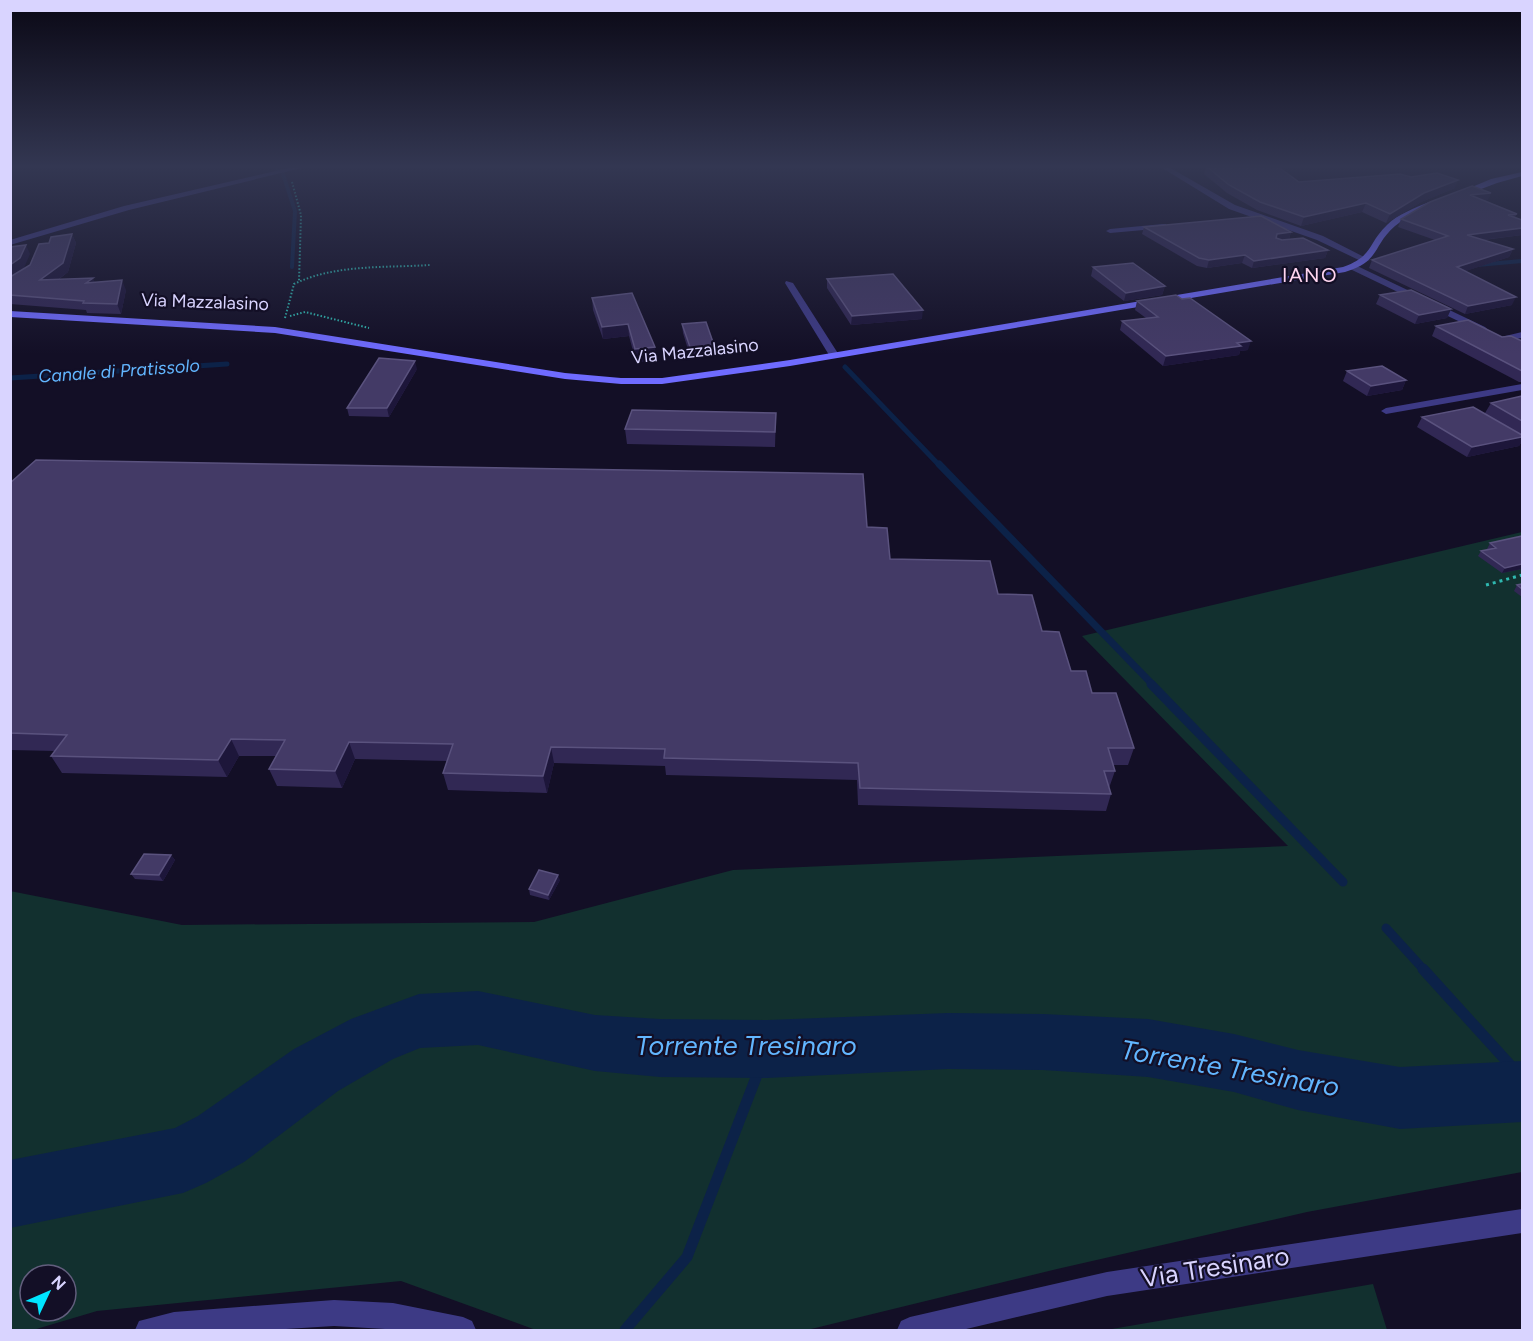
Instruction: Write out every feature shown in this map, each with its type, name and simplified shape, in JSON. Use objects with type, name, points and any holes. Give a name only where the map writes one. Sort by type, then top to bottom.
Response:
[{"type":"main road","name":"Via Mazzalasino","points":[[10,314],[276,326],[565,376],[621,381],[702,376],[1353,267],[1366,260],[1390,229]]},
{"type":"street","points":[[10,243],[67,229]]},
{"type":"street","points":[[1110,231],[1134,229]]},
{"type":"street","points":[[1291,229],[1320,238],[1366,260]]},
{"type":"street","points":[[1353,267],[1522,348]]},
{"type":"street","points":[[789,283],[834,355]]},
{"type":"street","points":[[1502,338],[1522,335]]},
{"type":"street","points":[[1386,411],[1522,387]]},
{"type":"street","points":[[1450,400],[1471,412]]},
{"type":"street","name":"Via Tresinaro","points":[[910,1330],[1107,1284],[1522,1221]]},
{"type":"street","points":[[148,1330],[174,1325],[334,1313],[393,1316],[463,1330]]},
{"type":"path","points":[[299,281],[301,229]]},
{"type":"path","points":[[276,326],[285,318],[292,289],[299,281],[329,273],[430,266]]},
{"type":"path","name":"Via Mazzalasino","points":[[276,326],[285,318],[305,312],[365,326],[374,331]]},
{"type":"path","points":[[1486,585],[1522,576]]},
{"type":"green space","points":[[1522,532],[1522,1172],[1307,1212],[1057,1269],[807,1330],[536,1330],[401,1281],[97,1311],[78,1317],[78,1263],[18,1263],[18,1323],[57,1323],[33,1330],[11,1330],[10,891],[182,925],[534,922],[733,870],[1288,846],[1082,636]]},
{"type":"green space","points":[[1373,1284],[1387,1330],[1106,1330]]},
{"type":"building","points":[[1147,229],[1285,229],[1291,232],[1277,234],[1276,238],[1282,240],[1303,238],[1328,250],[1254,261],[1245,255],[1209,260],[1199,258]]},
{"type":"building","points":[[1427,229],[1517,229],[1467,235],[1513,249],[1457,267],[1516,297],[1468,306],[1372,260],[1448,236]]},
{"type":"building","points":[[72,234],[63,263],[40,280],[93,278],[86,283],[122,280],[117,304],[83,303],[84,301],[10,295],[10,277],[30,265],[39,244],[49,243],[51,237]]},
{"type":"building","points":[[26,245],[20,258],[10,265],[10,247]]},
{"type":"building","points":[[1133,263],[1165,286],[1126,293],[1093,267]]},
{"type":"building","points":[[893,274],[923,310],[852,316],[827,279]]},
{"type":"building","points":[[1411,290],[1451,309],[1419,315],[1380,295]]},
{"type":"building","points":[[632,293],[655,347],[635,349],[628,324],[602,327],[592,298]]},
{"type":"building","points":[[1176,295],[1182,299],[1190,298],[1251,341],[1237,343],[1241,346],[1166,356],[1122,321],[1158,317],[1137,301]]},
{"type":"building","points":[[1468,320],[1502,337],[1511,336],[1522,341],[1522,371],[1436,326]]},
{"type":"building","points":[[706,322],[714,345],[690,347],[682,324]]},
{"type":"building","points":[[379,358],[415,361],[387,408],[347,408]]},
{"type":"building","points":[[1382,366],[1406,380],[1371,386],[1347,371]]},
{"type":"building","points":[[1522,396],[1522,421],[1491,403]]},
{"type":"building","points":[[1473,407],[1522,437],[1472,447],[1422,417]]},
{"type":"building","points":[[632,410],[776,413],[775,432],[625,429]]},
{"type":"building","points":[[36,460],[863,474],[867,527],[887,528],[890,559],[990,561],[998,594],[1032,595],[1042,631],[1059,632],[1071,671],[1086,671],[1092,693],[1116,693],[1134,748],[1108,748],[1115,771],[1104,771],[1111,794],[860,788],[858,763],[664,758],[665,749],[551,747],[543,776],[443,773],[453,744],[349,742],[335,771],[269,769],[285,740],[231,739],[218,760],[51,756],[67,735],[10,733],[10,483]]},
{"type":"building","points":[[1522,536],[1522,564],[1505,568],[1481,551],[1496,548],[1490,543]]},
{"type":"building","points":[[144,854],[171,855],[159,875],[131,874]]},
{"type":"building","points":[[539,870],[558,875],[548,895],[529,889]]},
{"type":"waterway","points":[[292,267],[294,229]]},
{"type":"waterway","name":"Canale di Pratissolo","points":[[1477,265],[1522,261]]},
{"type":"waterway","name":"Canale di Pratissolo","points":[[10,378],[227,364]]},
{"type":"waterway","points":[[845,367],[940,466]]},
{"type":"waterway","points":[[939,464],[1153,685]]},
{"type":"waterway","points":[[1151,684],[1343,882]]},
{"type":"waterway","points":[[1386,928],[1425,971]]},
{"type":"waterway","points":[[1423,969],[1522,1078]]},
{"type":"waterway","name":"Torrente Tresinaro","points":[[10,1194],[183,1160],[221,1139],[316,1070],[372,1039],[419,1021],[478,1018],[595,1043],[660,1048],[767,1049],[948,1041],[1043,1042],[1148,1048],[1234,1063],[1298,1080],[1400,1098],[1522,1092]]},
{"type":"waterway","points":[[625,1330],[687,1257],[767,1049]]},
{"type":"district","name":"IANO","points":[[1310,275]]}]
